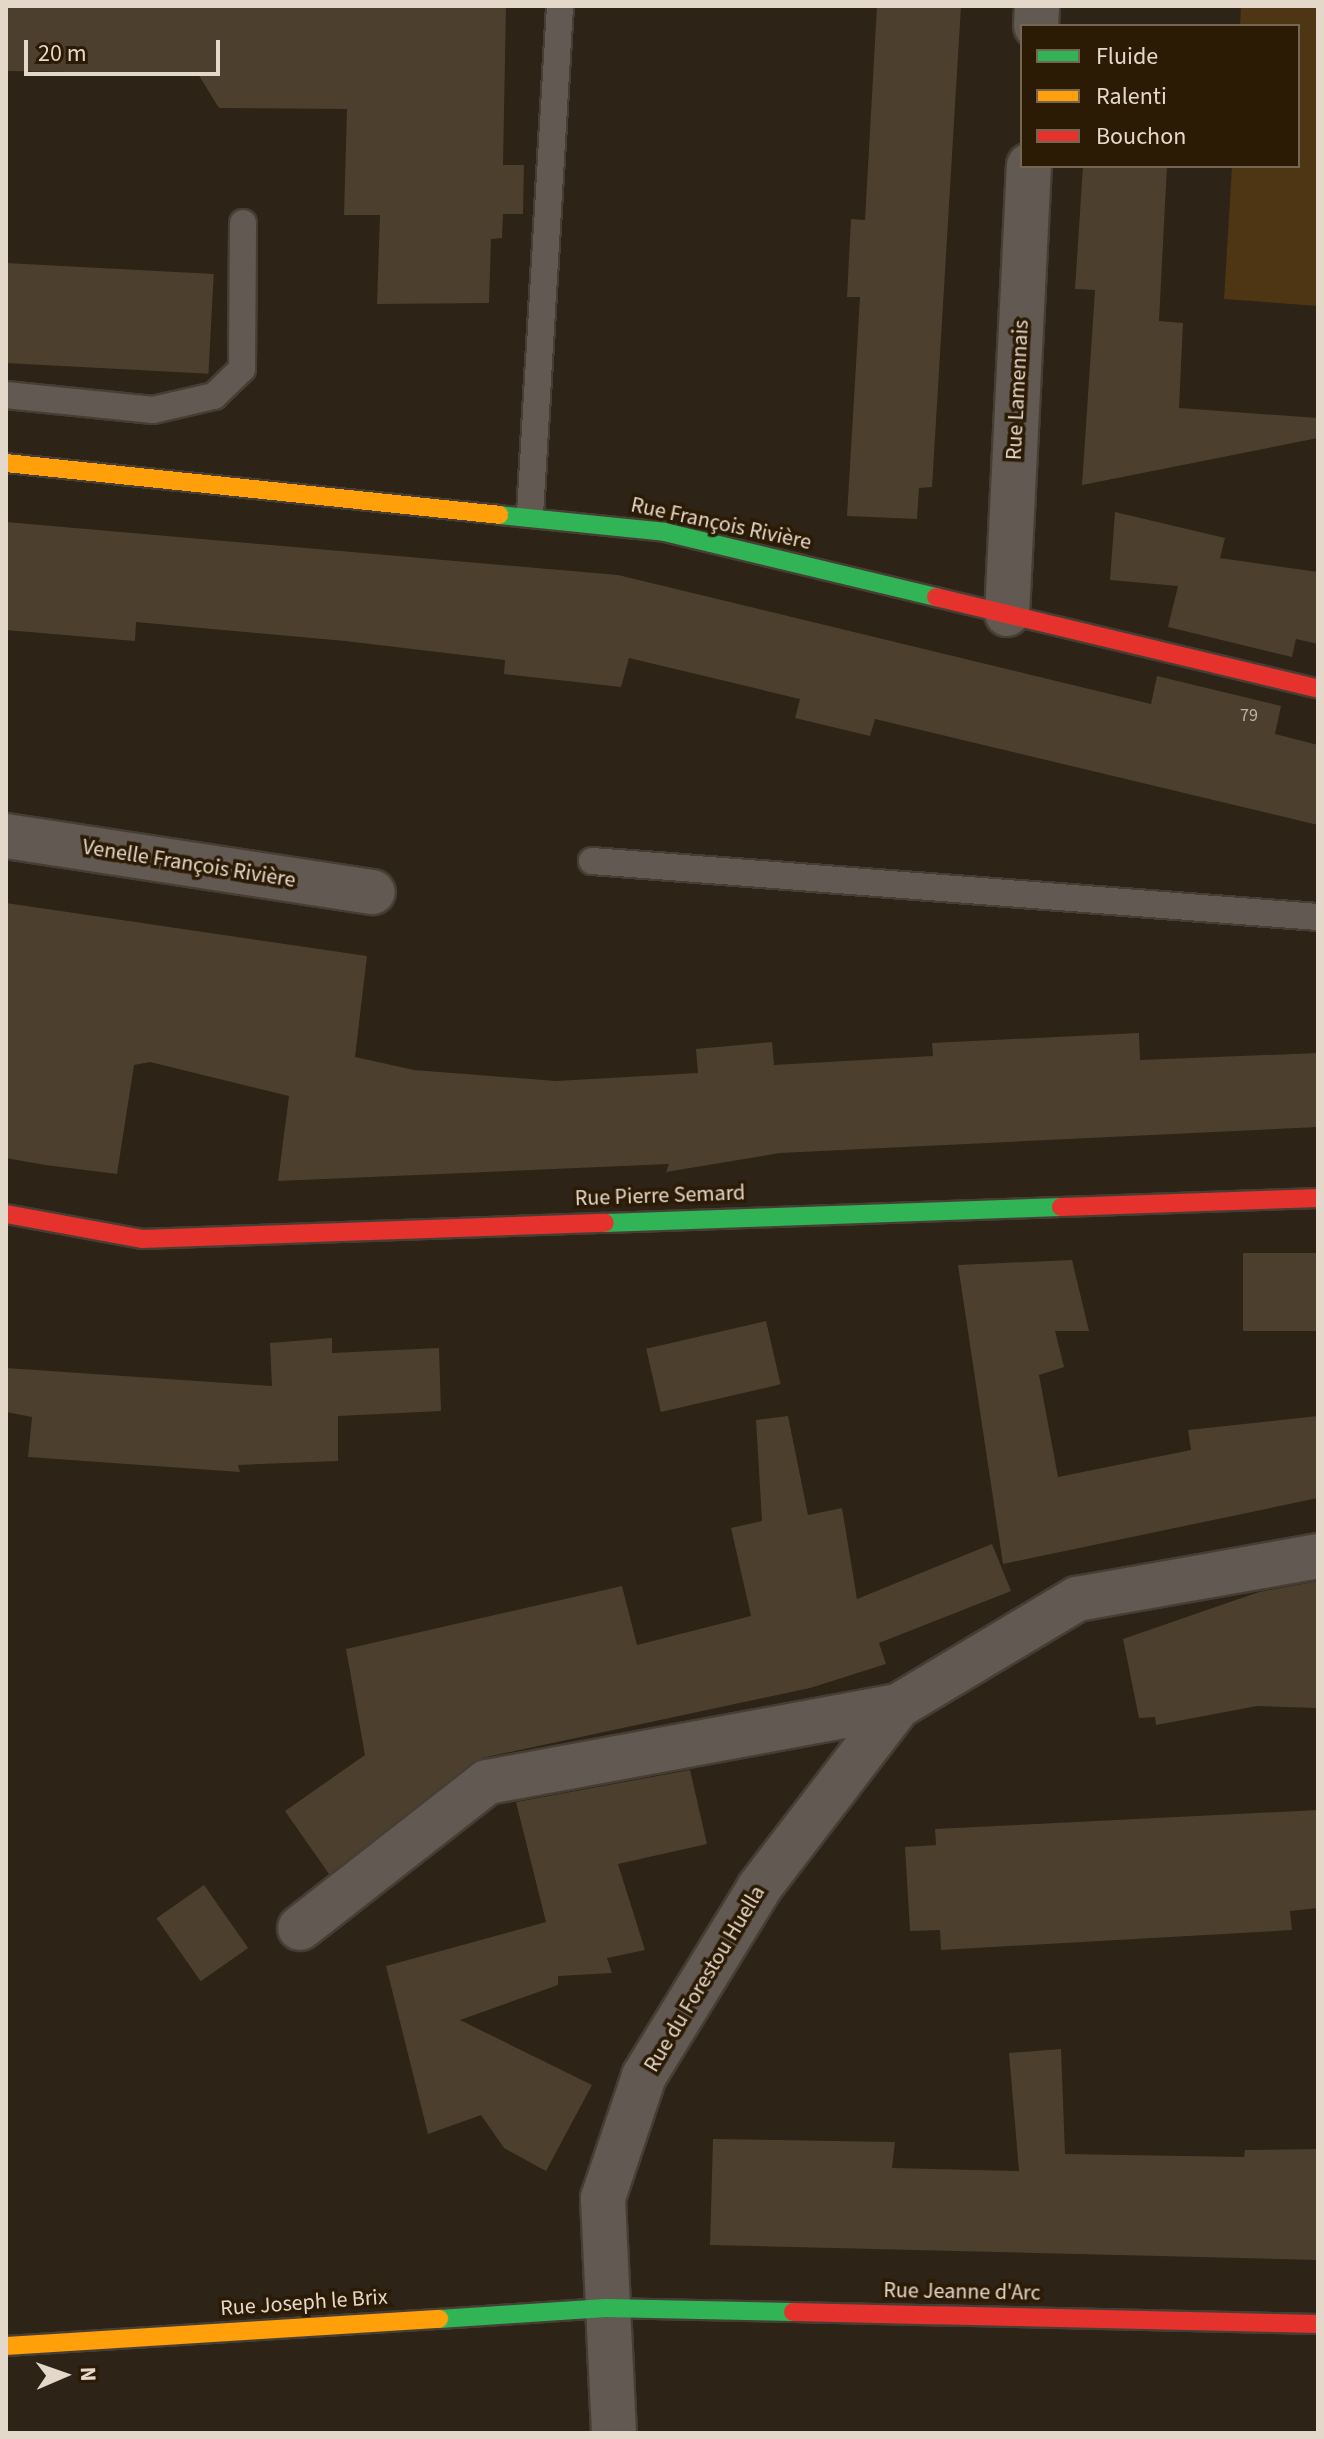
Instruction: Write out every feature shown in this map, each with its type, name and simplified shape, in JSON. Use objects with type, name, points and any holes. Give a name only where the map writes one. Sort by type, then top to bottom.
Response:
[{"type":"street","name":"Rue Lamennais","points":[[1007,614],[1029,168]]},
{"type":"street","name":"Rue François Rivière","points":[[6,463],[530,514],[665,532],[1318,689]]},
{"type":"street","name":"Venelle François Rivière","points":[[6,836],[373,892]]},
{"type":"street","name":"Rue Pierre Semard","points":[[6,1214],[142,1239],[1318,1198]]},
{"type":"street","name":"Rue du Forestou Huella","points":[[300,1928],[487,1782],[898,1706],[1077,1599],[1318,1556]]},
{"type":"street","name":"Rue du Forestou Huella","points":[[614,2433],[603,2198],[644,2076],[759,1888],[898,1706]]},
{"type":"street","name":"Rue Jeanne d'Arc","points":[[606,2308],[1318,2324]]},
{"type":"street","name":"Rue Joseph le Brix","points":[[6,2346],[606,2308]]},
{"type":"lane","points":[[530,514],[560,6]]},
{"type":"lane","points":[[6,395],[153,410],[214,396],[242,369],[243,223]]},
{"type":"lane","points":[[592,861],[1318,917]]},
{"type":"shaded area","points":[[1241,6],[1318,6],[1318,306],[1224,299],[1232,168],[1300,168],[1300,24],[1240,24]]},
{"type":"building","points":[[6,6],[506,6],[503,165],[524,165],[523,214],[503,214],[502,238],[491,239],[489,303],[377,304],[380,215],[344,215],[347,109],[219,108],[198,74],[6,71]]},
{"type":"building","points":[[877,6],[961,6],[932,487],[919,488],[917,519],[847,516],[860,297],[847,297],[851,219],[865,220]]},
{"type":"building","points":[[1083,168],[1167,168],[1159,321],[1183,323],[1179,408],[1318,418],[1318,438],[1082,485],[1095,290],[1075,289]]},
{"type":"building","points":[[6,263],[214,274],[208,374],[6,363]]},
{"type":"building","points":[[1115,512],[1225,538],[1220,558],[1318,572],[1318,644],[1296,639],[1292,657],[1168,627],[1178,586],[1110,580]]},
{"type":"building","points":[[6,522],[618,575],[1151,704],[1157,676],[1281,706],[1275,734],[1318,745],[1318,825],[875,719],[870,736],[795,718],[800,699],[629,658],[621,687],[504,674],[505,660],[345,641],[136,622],[135,641],[6,630]]},
{"type":"building","points":[[6,903],[367,956],[355,1057],[414,1070],[556,1081],[698,1073],[696,1049],[772,1042],[774,1065],[933,1056],[932,1043],[1139,1033],[1140,1060],[1318,1053],[1318,1127],[780,1153],[666,1172],[669,1164],[278,1181],[289,1096],[150,1062],[134,1065],[117,1174],[45,1165],[6,1158]]},
{"type":"building","points":[[1243,1253],[1318,1253],[1318,1331],[1243,1331]]},
{"type":"building","points":[[1072,1260],[1089,1331],[1055,1331],[1064,1367],[1039,1375],[1058,1477],[1191,1450],[1188,1430],[1318,1416],[1318,1498],[1003,1564],[958,1265]]},
{"type":"building","points":[[766,1321],[781,1384],[661,1412],[646,1349]]},
{"type":"building","points":[[332,1338],[332,1353],[439,1348],[441,1411],[338,1416],[338,1461],[238,1465],[240,1472],[28,1457],[32,1417],[6,1412],[6,1368],[272,1386],[270,1343]]},
{"type":"building","points":[[788,1416],[808,1515],[842,1508],[857,1599],[992,1544],[1011,1591],[879,1643],[886,1664],[810,1688],[482,1758],[329,1874],[285,1811],[365,1755],[346,1649],[622,1586],[637,1645],[751,1616],[731,1528],[762,1521],[756,1420]]},
{"type":"building","points":[[1318,1581],[1318,1708],[1257,1706],[1156,1725],[1155,1717],[1139,1718],[1123,1639],[1259,1592]]},
{"type":"building","points":[[690,1770],[707,1844],[618,1864],[645,1950],[607,1958],[612,1973],[558,1976],[558,1985],[460,2020],[592,2085],[546,2171],[504,2148],[481,2115],[428,2134],[386,1966],[546,1922],[516,1802]]},
{"type":"building","points":[[1318,1810],[1318,1908],[1290,1911],[1292,1930],[941,1950],[940,1930],[910,1931],[905,1847],[936,1845],[935,1829]]},
{"type":"building","points":[[204,1885],[248,1948],[201,1981],[156,1918]]},
{"type":"building","points":[[1061,2049],[1065,2154],[1244,2157],[1245,2150],[1318,2149],[1318,2260],[710,2245],[713,2139],[895,2142],[892,2168],[1019,2171],[1009,2053]]},
{"type":"traffic: fast","points":[[499,515],[665,532],[936,597]]},
{"type":"traffic: fast","points":[[605,1223],[1061,1207]]},
{"type":"traffic: fast","points":[[439,2319],[606,2308],[793,2312]]},
{"type":"traffic: slow","points":[[6,463],[499,515]]},
{"type":"traffic: slow","points":[[6,2346],[439,2319]]},
{"type":"traffic: jam","points":[[936,597],[1318,689]]},
{"type":"traffic: jam","points":[[1061,1207],[1318,1198]]},
{"type":"traffic: jam","points":[[6,1214],[142,1239],[605,1223]]},
{"type":"traffic: jam","points":[[793,2312],[1318,2324]]}]
